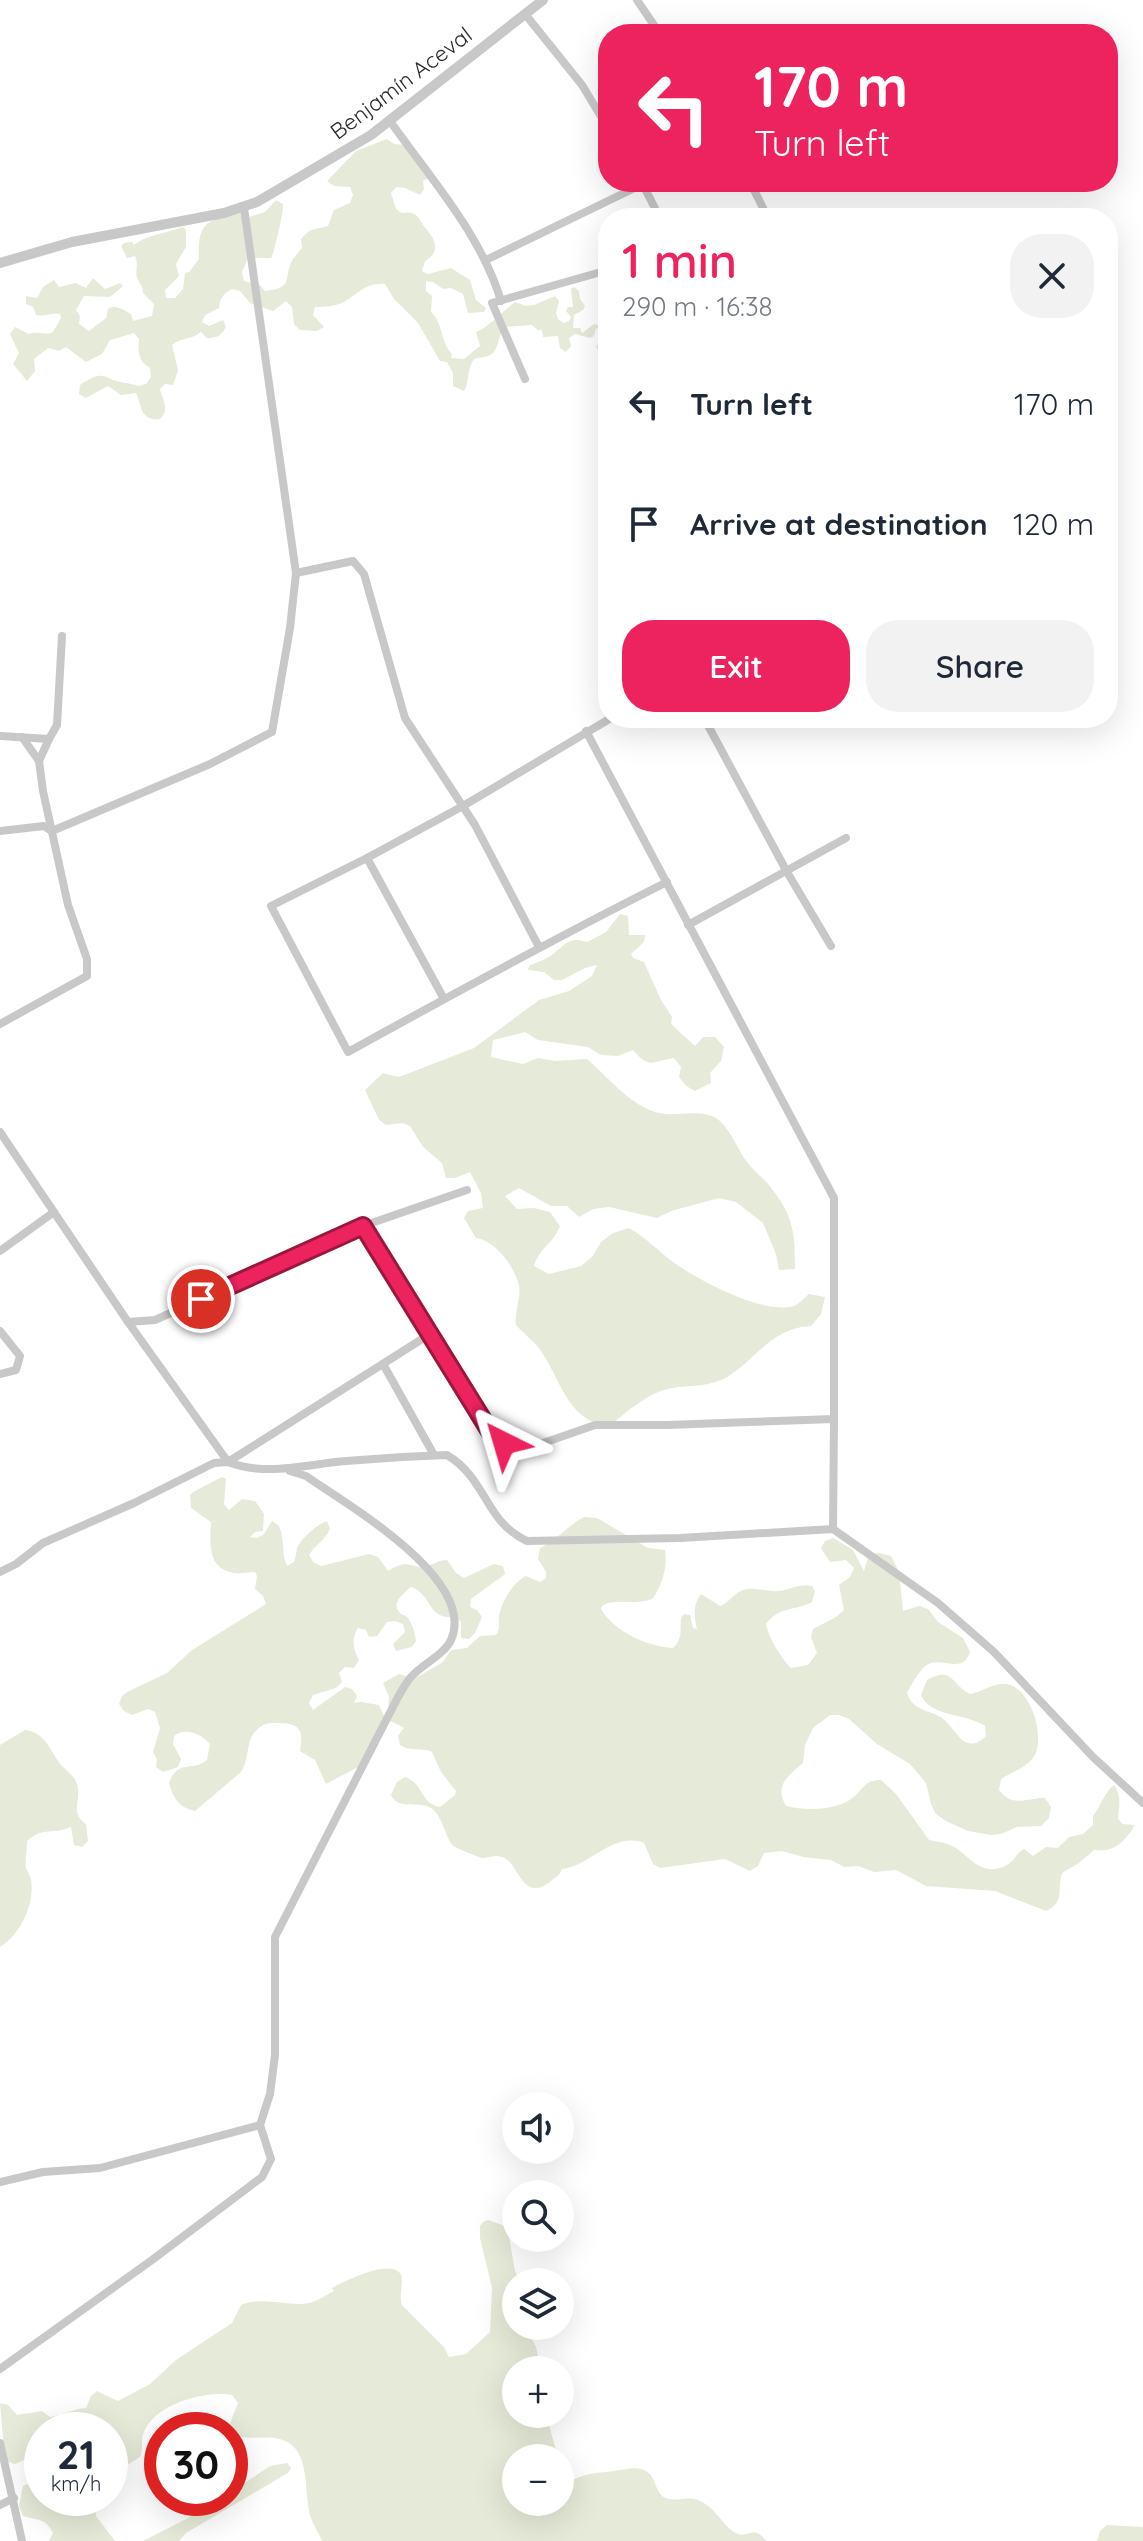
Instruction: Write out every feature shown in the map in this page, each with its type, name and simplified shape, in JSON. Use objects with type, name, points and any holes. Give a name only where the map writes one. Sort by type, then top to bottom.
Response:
[{"type":"street","name":"Benjamín Aceval","points":[[0,263],[72,242],[244,208],[359,143],[543,0]]},
{"type":"street","points":[[637,0],[653,24]]},
{"type":"street","points":[[525,14],[582,85],[598,111]]},
{"type":"street","points":[[390,121],[486,260],[501,301]]},
{"type":"street","points":[[486,260],[626,192]]},
{"type":"street","points":[[52,831],[210,764],[272,732],[296,573],[244,208]]},
{"type":"street","points":[[525,379],[492,303],[598,273]]},
{"type":"street","points":[[296,573],[353,561],[359,565],[405,718],[463,806],[539,947]]},
{"type":"street","points":[[39,761],[57,725],[62,636]]},
{"type":"street","points":[[598,725],[463,806],[271,906],[348,1052],[539,947],[667,882]]},
{"type":"street","points":[[709,728],[831,946]]},
{"type":"street","points":[[586,731],[834,1198],[833,1529]]},
{"type":"street","points":[[0,736],[49,739]]},
{"type":"street","points":[[0,1024],[87,976],[87,959],[68,905],[39,761],[22,737]]},
{"type":"street","points":[[0,831],[44,826],[52,831]]},
{"type":"street","points":[[688,925],[846,838]]},
{"type":"street","points":[[367,858],[444,999]]},
{"type":"street","points":[[0,1132],[128,1322],[228,1462]]},
{"type":"street","points":[[128,1322],[155,1320],[363,1226],[467,1190]]},
{"type":"street","points":[[0,1251],[54,1212]]},
{"type":"street","points":[[363,1226],[491,1433],[515,1449],[526,1449],[595,1425],[834,1419]]},
{"type":"street","points":[[0,1331],[20,1356],[16,1370],[0,1374]]},
{"type":"street","points":[[228,1462],[430,1334]]},
{"type":"street","points":[[383,1364],[434,1455]]},
{"type":"street","points":[[0,1572],[43,1543],[214,1463],[228,1462],[244,1468],[285,1469],[344,1461],[447,1455],[465,1468],[481,1488],[498,1521],[527,1541],[680,1538],[833,1529],[938,1603],[994,1652],[1093,1757],[1143,1803]]},
{"type":"street","points":[[0,2369],[262,2177],[271,2159],[260,2125],[270,2094],[275,2055],[275,1937],[398,1697],[411,1677],[451,1641],[455,1617],[447,1592],[427,1565],[306,1476],[285,1469]]},
{"type":"street","points":[[0,2182],[43,2172],[100,2168],[260,2125]]},
{"type":"street","points":[[0,2443],[22,2541]]},
{"type":"street","points":[[0,2505],[14,2498]]},
{"type":"green space","points":[[387,139],[404,145],[430,177],[423,181],[424,189],[420,195],[396,187],[391,193],[396,209],[417,216],[434,242],[435,250],[425,261],[422,271],[428,274],[451,268],[470,280],[476,300],[486,308],[484,312],[468,313],[463,294],[426,281],[426,291],[432,296],[431,312],[452,354],[451,358],[464,359],[480,346],[476,332],[515,302],[534,305],[555,296],[559,301],[558,319],[564,323],[570,320],[566,311],[568,307],[573,307],[571,289],[574,287],[585,306],[574,315],[573,328],[580,328],[582,333],[594,324],[598,325],[594,336],[590,338],[575,334],[569,338],[571,346],[566,352],[560,348],[558,336],[543,337],[542,330],[532,325],[505,327],[492,354],[474,359],[464,391],[453,386],[453,373],[447,362],[440,361],[418,323],[394,299],[385,284],[367,287],[342,303],[315,307],[313,315],[324,327],[317,331],[300,330],[294,324],[292,307],[286,301],[273,311],[250,303],[240,291],[232,289],[221,299],[219,308],[205,315],[202,322],[209,326],[223,320],[226,327],[220,334],[207,338],[201,332],[172,345],[178,370],[173,385],[165,384],[160,389],[165,409],[160,419],[145,415],[136,393],[121,395],[108,386],[86,398],[79,394],[80,385],[99,376],[138,386],[146,384],[151,377],[150,368],[141,359],[139,339],[134,333],[110,340],[102,354],[86,362],[66,347],[59,351],[48,348],[34,359],[35,371],[27,381],[13,364],[19,353],[10,334],[15,327],[29,334],[51,333],[61,318],[60,314],[36,315],[33,307],[26,304],[26,296],[37,298],[43,287],[54,280],[59,287],[76,283],[86,288],[93,278],[105,289],[120,283],[123,286],[110,297],[84,296],[76,310],[80,316],[79,324],[89,331],[106,318],[108,309],[114,307],[131,314],[133,321],[152,316],[154,304],[143,293],[137,278],[135,256],[127,258],[121,246],[124,243],[132,242],[134,245],[151,236],[183,227],[186,230],[186,247],[176,264],[179,276],[165,290],[166,298],[175,298],[183,289],[185,273],[199,259],[200,236],[208,224],[243,211],[249,217],[265,212],[276,200],[283,204],[283,208],[271,258],[248,258],[242,272],[244,281],[260,285],[265,291],[281,287],[285,284],[293,259],[302,248],[301,239],[311,231],[328,226],[334,210],[350,203],[353,195],[350,187],[334,186],[327,181],[356,151]]},
{"type":"green space","points":[[620,914],[628,916],[629,935],[645,935],[644,942],[631,954],[644,962],[672,1017],[671,1024],[695,1046],[703,1037],[715,1037],[724,1047],[721,1061],[710,1073],[711,1083],[695,1091],[686,1086],[679,1077],[681,1067],[674,1058],[648,1062],[633,1050],[618,1056],[601,1055],[588,1047],[538,1040],[525,1032],[493,1040],[491,1057],[523,1064],[538,1058],[555,1061],[587,1059],[627,1096],[645,1108],[663,1114],[705,1114],[720,1121],[747,1162],[769,1185],[785,1209],[794,1236],[795,1269],[779,1270],[763,1223],[736,1202],[719,1198],[657,1218],[609,1207],[593,1209],[579,1217],[567,1206],[551,1206],[519,1188],[505,1196],[517,1209],[534,1208],[550,1212],[560,1226],[534,1266],[549,1274],[581,1266],[593,1256],[601,1242],[613,1233],[629,1228],[684,1269],[749,1301],[781,1307],[794,1306],[809,1294],[825,1297],[821,1314],[811,1326],[785,1332],[775,1338],[727,1377],[707,1384],[663,1390],[638,1403],[608,1427],[594,1423],[574,1407],[539,1348],[516,1325],[517,1279],[497,1249],[476,1238],[464,1218],[468,1211],[483,1208],[481,1193],[470,1172],[446,1178],[442,1163],[423,1147],[410,1126],[402,1123],[386,1125],[379,1120],[365,1090],[383,1073],[399,1077],[474,1048],[539,1000],[569,991],[592,976],[597,965],[562,980],[554,980],[544,972],[528,970],[529,966],[551,956],[568,942],[587,942],[606,932]]},
{"type":"green space","points":[[222,1477],[226,1479],[224,1504],[229,1510],[242,1499],[255,1501],[264,1514],[263,1531],[255,1532],[250,1537],[257,1538],[264,1534],[272,1521],[279,1526],[287,1566],[294,1562],[302,1540],[327,1521],[330,1529],[309,1555],[313,1562],[321,1566],[369,1554],[378,1557],[388,1571],[406,1564],[421,1567],[447,1560],[464,1578],[494,1564],[503,1566],[505,1574],[471,1599],[470,1607],[482,1617],[469,1639],[461,1638],[461,1622],[455,1617],[439,1615],[424,1595],[411,1587],[399,1598],[397,1609],[408,1618],[413,1628],[416,1641],[412,1647],[396,1651],[393,1644],[405,1632],[403,1624],[395,1621],[387,1622],[377,1636],[369,1637],[366,1630],[358,1628],[354,1644],[359,1660],[354,1668],[345,1667],[339,1673],[342,1682],[336,1688],[313,1695],[309,1703],[313,1710],[345,1687],[352,1689],[357,1696],[354,1703],[379,1705],[385,1718],[362,1765],[326,1784],[315,1760],[300,1751],[301,1734],[297,1727],[267,1724],[252,1737],[241,1772],[195,1811],[178,1802],[169,1783],[181,1768],[207,1760],[210,1744],[193,1733],[179,1733],[174,1736],[173,1744],[181,1759],[178,1767],[163,1772],[156,1767],[157,1759],[153,1752],[160,1728],[155,1712],[148,1709],[132,1715],[119,1704],[122,1696],[129,1691],[167,1673],[192,1650],[266,1604],[255,1589],[255,1572],[233,1573],[217,1564],[212,1552],[211,1522],[191,1508],[190,1495],[193,1492]]},
{"type":"green space","points":[[584,1517],[597,1518],[648,1548],[665,1550],[663,1576],[652,1599],[607,1603],[601,1609],[614,1625],[652,1644],[673,1648],[680,1638],[684,1614],[690,1615],[693,1628],[697,1629],[695,1611],[701,1594],[720,1606],[747,1589],[780,1591],[812,1586],[815,1591],[812,1602],[782,1611],[766,1624],[776,1648],[791,1668],[808,1665],[817,1653],[811,1637],[813,1629],[844,1610],[839,1585],[850,1577],[854,1568],[846,1560],[830,1562],[821,1548],[825,1541],[833,1538],[853,1550],[864,1571],[869,1554],[891,1556],[899,1572],[903,1611],[919,1606],[928,1609],[938,1622],[963,1638],[970,1652],[959,1664],[937,1662],[927,1665],[907,1693],[910,1699],[917,1706],[942,1718],[961,1739],[972,1744],[986,1736],[985,1726],[932,1707],[921,1695],[927,1680],[947,1675],[970,1694],[1001,1684],[1015,1687],[1023,1694],[1034,1715],[1037,1749],[1026,1765],[1001,1779],[999,1790],[1014,1800],[1045,1798],[1051,1807],[1049,1818],[1041,1826],[1017,1827],[991,1835],[968,1831],[936,1814],[926,1783],[910,1764],[839,1715],[830,1715],[813,1728],[805,1745],[803,1763],[782,1787],[786,1806],[804,1809],[832,1807],[849,1800],[869,1783],[881,1780],[896,1794],[929,1840],[951,1845],[989,1869],[1008,1864],[1024,1849],[1033,1856],[1046,1847],[1058,1848],[1069,1837],[1083,1834],[1093,1825],[1093,1816],[1114,1785],[1119,1797],[1118,1818],[1122,1824],[1134,1825],[1133,1829],[1117,1846],[1094,1850],[1062,1873],[1058,1900],[1046,1911],[995,1891],[926,1886],[896,1870],[874,1872],[858,1866],[844,1867],[831,1860],[782,1851],[764,1853],[758,1866],[750,1871],[725,1859],[660,1868],[653,1864],[644,1843],[633,1841],[612,1845],[573,1867],[562,1869],[550,1882],[534,1888],[523,1881],[503,1857],[482,1858],[453,1846],[431,1808],[399,1803],[391,1795],[397,1782],[405,1777],[416,1784],[429,1802],[440,1807],[456,1791],[441,1772],[432,1752],[400,1745],[398,1736],[404,1728],[387,1719],[389,1697],[383,1683],[399,1674],[414,1679],[443,1662],[451,1650],[467,1648],[480,1636],[496,1635],[500,1610],[513,1587],[526,1576],[540,1582],[546,1578],[538,1559],[540,1548]]},
{"type":"green space","points":[[25,1730],[42,1738],[76,1781],[77,1811],[86,1824],[88,1841],[82,1847],[74,1845],[71,1827],[43,1832],[27,1841],[26,1868],[31,1879],[31,1898],[20,1926],[0,1947],[0,1745]]},
{"type":"green space","points":[[488,2220],[502,2225],[502,2252],[512,2252],[514,2268],[502,2268],[502,2340],[532,2340],[538,2356],[502,2356],[502,2428],[550,2428],[554,2444],[502,2444],[502,2516],[574,2516],[574,2479],[637,2468],[650,2474],[662,2496],[698,2500],[734,2532],[743,2535],[757,2533],[766,2541],[322,2541],[311,2518],[305,2474],[298,2453],[283,2440],[248,2437],[248,2412],[234,2412],[238,2403],[232,2395],[195,2397],[162,2412],[144,2412],[142,2451],[140,2457],[128,2465],[128,2412],[69,2412],[86,2408],[97,2391],[118,2401],[150,2384],[176,2360],[232,2323],[241,2305],[258,2301],[309,2303],[334,2291],[332,2288],[346,2281],[386,2268],[400,2273],[402,2305],[444,2347],[449,2357],[466,2354],[490,2332],[492,2288],[480,2238],[483,2222]]},
{"type":"green space","points":[[0,2403],[8,2405],[17,2415],[24,2414],[24,2460],[15,2464],[5,2461]]},
{"type":"green space","points":[[287,2463],[291,2468],[288,2473],[248,2497],[248,2481],[270,2466]]},
{"type":"green space","points":[[23,2486],[24,2516],[96,2516],[115,2541],[49,2541],[53,2533],[47,2524],[23,2516],[19,2506]]},
{"type":"green space","points":[[215,2516],[186,2533],[179,2541],[143,2541],[190,2517]]},
{"type":"green space","points":[[1107,2525],[1143,2527],[1143,2541],[1097,2541],[1100,2531]]},
{"type":"route","points":[[201,1299],[363,1226],[491,1433],[504,1443]]}]
